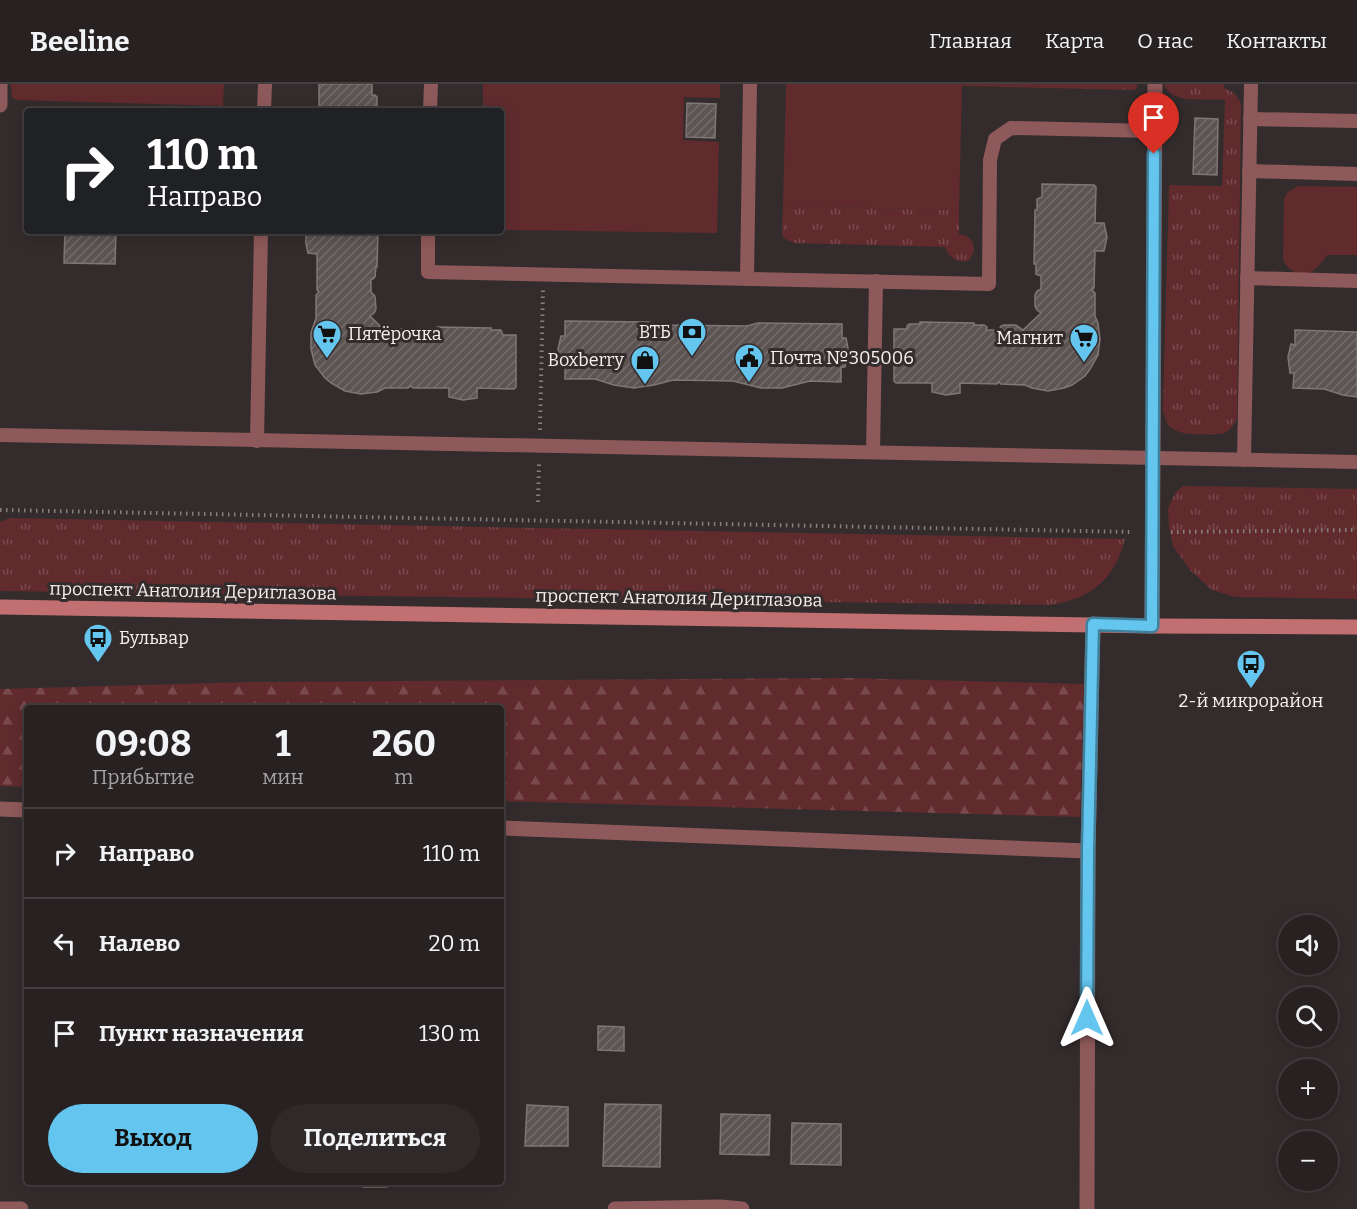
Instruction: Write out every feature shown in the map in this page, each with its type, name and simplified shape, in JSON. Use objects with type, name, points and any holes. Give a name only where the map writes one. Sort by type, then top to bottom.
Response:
[{"type":"main road","name":"проспект Анатолия Дериглазова","points":[[0,608],[1152,626],[1357,627]]},
{"type":"street","points":[[0,84],[0,105]]},
{"type":"street","points":[[1152,626],[1155,84]]},
{"type":"street","points":[[1087,1209],[1088,851],[1093,624]]},
{"type":"street","points":[[0,808],[24,810]]},
{"type":"street","points":[[504,828],[1088,851]]},
{"type":"street","points":[[615,1209],[720,1207],[742,1209]]},
{"type":"street","points":[[0,1209],[21,1209]]},
{"type":"lane","points":[[264,108],[265,84]]},
{"type":"lane","points":[[430,108],[431,84]]},
{"type":"lane","points":[[747,279],[750,84]]},
{"type":"lane","points":[[1244,460],[1251,84]]},
{"type":"lane","points":[[1250,119],[1357,121]]},
{"type":"lane","points":[[428,234],[428,272],[989,284],[990,160],[995,140],[1011,128],[1154,131]]},
{"type":"lane","points":[[1249,171],[1357,174]]},
{"type":"lane","points":[[257,441],[261,234]]},
{"type":"lane","points":[[1247,278],[1357,281]]},
{"type":"lane","points":[[873,452],[876,282]]},
{"type":"lane","points":[[0,435],[1357,462]]},
{"type":"path","points":[[538,502],[544,275]]},
{"type":"path","points":[[0,510],[1152,532],[1357,530]]},
{"type":"green space","points":[[11,84],[224,84],[223,106],[16,100],[12,97]]},
{"type":"green space","points":[[483,84],[720,84],[720,98],[684,97],[683,140],[719,142],[717,233],[504,230],[504,108],[483,108]]},
{"type":"green space","points":[[786,84],[962,84],[959,210],[783,206]]},
{"type":"green space","points":[[962,84],[1138,85],[1135,90],[962,86]]},
{"type":"green space","points":[[1164,84],[1224,84],[1224,88],[1230,90],[1241,104],[1237,417],[1231,428],[1221,434],[1193,434],[1172,429],[1163,411],[1169,185],[1222,186],[1225,100],[1181,98],[1168,91]]},
{"type":"green space","points":[[1298,186],[1357,187],[1357,255],[1327,255],[1320,265],[1305,273],[1296,272],[1285,264],[1283,259],[1284,199],[1288,192]]},
{"type":"green space","points":[[783,206],[959,210],[959,234],[968,238],[974,248],[968,261],[964,261],[951,257],[945,247],[794,243],[782,235]]},
{"type":"green space","points":[[1183,486],[1357,489],[1357,599],[1235,597],[1212,590],[1190,570],[1173,546],[1168,509],[1175,493]]},
{"type":"green space","points":[[10,518],[1125,539],[1115,565],[1099,585],[1078,598],[1050,605],[0,591],[0,522]]},
{"type":"green space","points":[[843,678],[1084,684],[1080,817],[504,801],[504,705],[24,705],[24,787],[0,786],[0,689],[250,682]]},
{"type":"building","points":[[319,84],[372,84],[372,95],[377,97],[377,108],[319,108]]},
{"type":"building","points":[[687,103],[716,104],[715,138],[686,137]]},
{"type":"building","points":[[1195,118],[1218,119],[1217,175],[1193,174]]},
{"type":"building","points":[[1042,184],[1094,185],[1096,187],[1095,223],[1104,223],[1107,237],[1104,251],[1095,251],[1094,288],[1092,290],[1095,293],[1095,316],[1100,339],[1098,355],[1085,376],[1072,385],[1048,391],[999,382],[997,384],[960,383],[960,393],[946,395],[932,392],[932,383],[896,383],[894,381],[894,329],[907,329],[909,324],[920,324],[920,322],[974,323],[974,325],[984,325],[987,327],[986,330],[999,330],[1004,325],[1016,325],[1023,330],[1041,313],[1035,306],[1035,295],[1041,289],[1041,276],[1036,274],[1036,264],[1034,264],[1035,210],[1037,210],[1037,199],[1042,197]]},
{"type":"building","points":[[65,234],[116,234],[115,264],[64,263]]},
{"type":"building","points":[[306,234],[378,234],[377,267],[375,277],[371,279],[371,292],[375,296],[376,309],[370,316],[388,334],[390,330],[406,329],[410,330],[411,334],[424,334],[427,329],[437,329],[437,327],[491,328],[491,330],[501,330],[503,335],[516,335],[516,387],[514,389],[477,388],[477,398],[463,400],[449,397],[449,388],[413,388],[411,386],[385,388],[377,392],[361,394],[345,391],[331,383],[315,365],[311,349],[311,333],[316,318],[316,295],[319,292],[317,290],[317,254],[308,253]]},
{"type":"building","points":[[565,321],[747,326],[758,323],[842,324],[842,338],[846,338],[848,348],[847,359],[845,367],[841,367],[841,382],[810,381],[782,388],[761,388],[733,381],[673,380],[634,388],[595,379],[565,379],[565,365],[561,365],[558,349],[561,336],[565,336]]},
{"type":"building","points":[[1295,330],[1357,332],[1357,397],[1324,389],[1293,388],[1294,373],[1290,373],[1288,357],[1291,344],[1295,345]]},
{"type":"building","points":[[598,1026],[624,1027],[624,1051],[598,1050]]},
{"type":"building","points":[[605,1104],[661,1105],[660,1167],[603,1166]]},
{"type":"building","points":[[527,1105],[568,1107],[568,1146],[525,1146]]},
{"type":"building","points":[[721,1114],[770,1115],[769,1155],[720,1154]]},
{"type":"building","points":[[792,1123],[841,1124],[841,1165],[791,1164]]},
{"type":"building","points":[[363,1185],[387,1185],[387,1187],[363,1187]]},
{"type":"place","name":"ВТБ","points":[[692,358]]},
{"type":"place","name":"Пятёрочка","points":[[327,360]]},
{"type":"place","name":"Магнит","points":[[1084,364]]},
{"type":"place","name":"Почта №305006","points":[[749,384]]},
{"type":"place","name":"Boxberry","points":[[645,386]]},
{"type":"place","name":"Бульвар","points":[[98,664]]},
{"type":"place","name":"2-й микрорайон","points":[[1251,690]]},
{"type":"route","points":[[1087,1018],[1093,624],[1152,626],[1154,154]]}]
